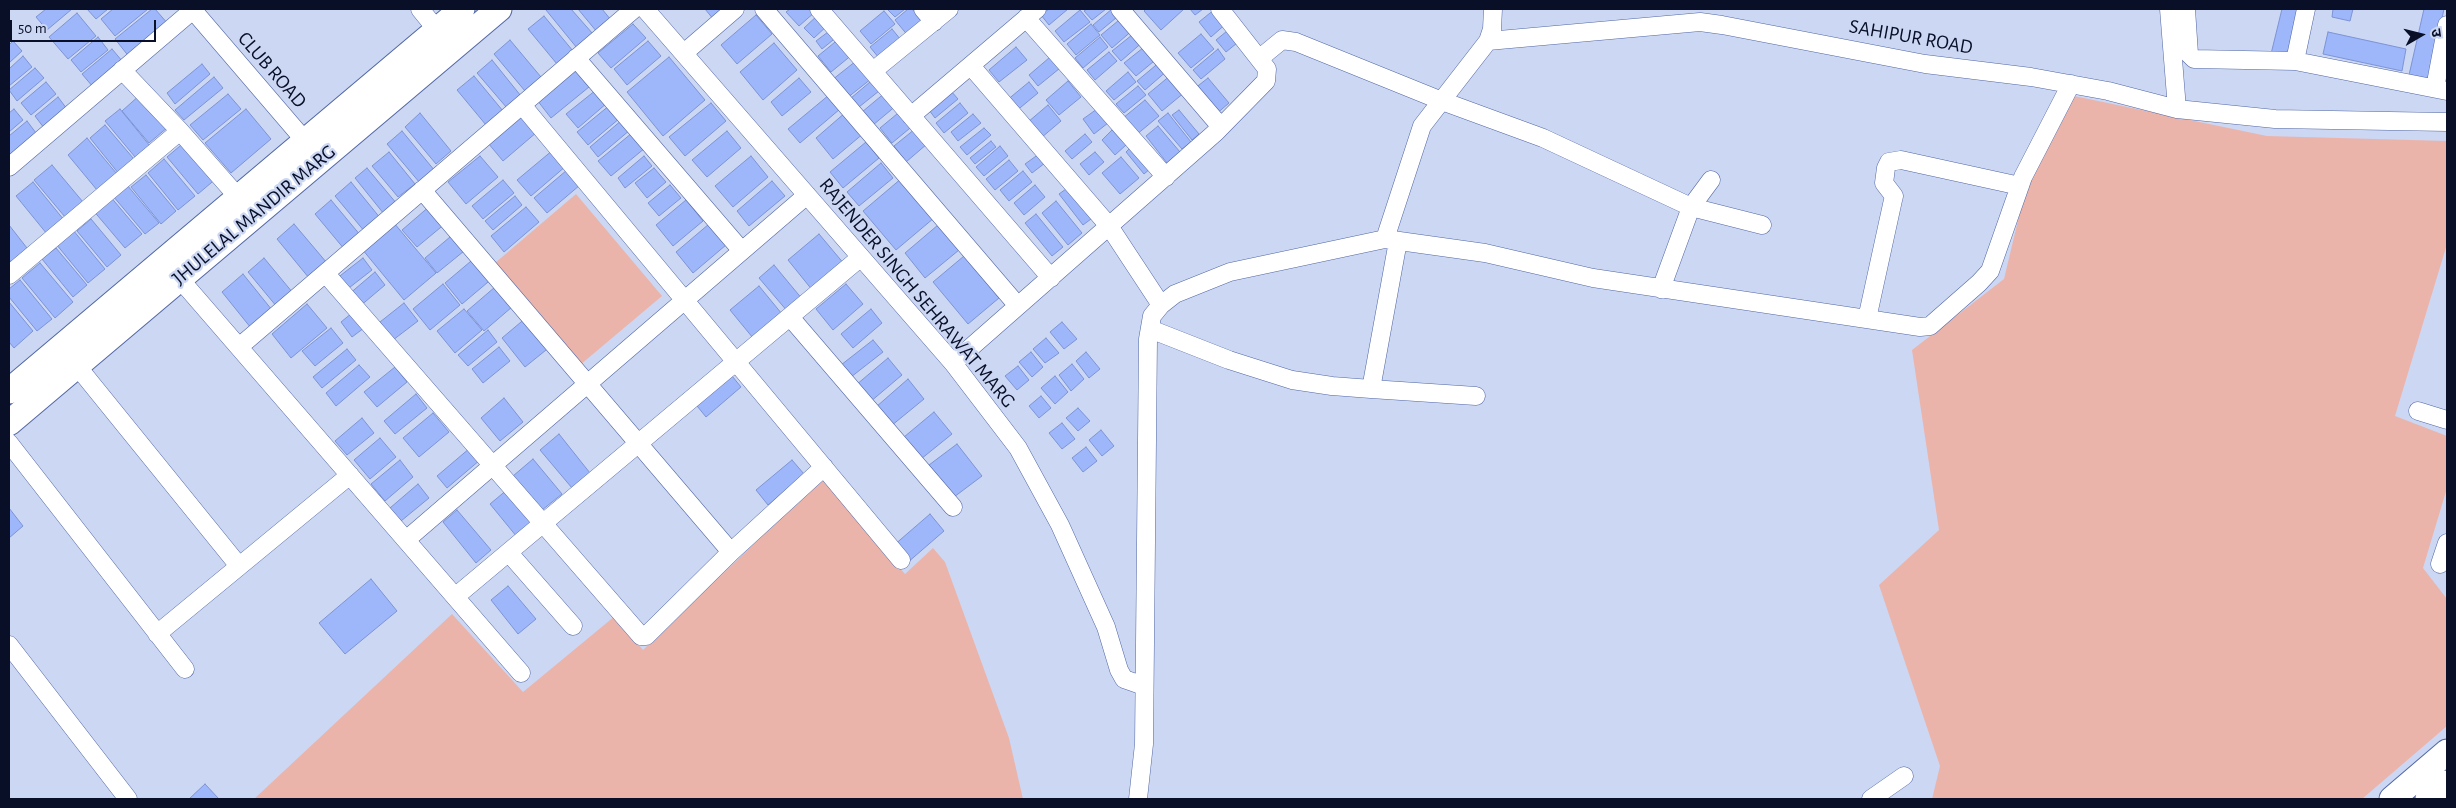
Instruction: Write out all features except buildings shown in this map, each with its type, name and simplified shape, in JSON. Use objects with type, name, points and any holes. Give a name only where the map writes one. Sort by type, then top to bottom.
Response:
[{"type":"street","points":[[9,167],[192,9]]},
{"type":"street","name":"CLUB ROAD","points":[[192,9],[313,150]]},
{"type":"street","points":[[420,9],[437,30]]},
{"type":"street","name":"JHULELAL MANDIR MARG","points":[[9,423],[76,366],[238,198],[313,150],[437,30],[462,9]]},
{"type":"street","name":"JHULELAL MANDIR MARG","points":[[11,386],[171,269],[313,150],[499,9]]},
{"type":"street","points":[[239,347],[634,9]]},
{"type":"street","name":"RAJENDER SINGH SEHRAWAT MARG","points":[[645,9],[953,363],[1018,448],[1060,525],[1106,627],[1119,670],[1124,678],[1144,686]]},
{"type":"street","points":[[684,53],[736,9]]},
{"type":"street","points":[[764,9],[1018,306]]},
{"type":"street","points":[[818,9],[1051,278]]},
{"type":"street","points":[[873,71],[928,15],[949,9]]},
{"type":"street","points":[[1120,9],[1221,127]]},
{"type":"street","points":[[953,363],[1221,127],[1266,81],[1267,69],[1260,58],[1220,9]]},
{"type":"street","points":[[1372,389],[1392,240],[1422,126],[1488,41],[1492,29],[1493,9]]},
{"type":"street","points":[[2169,9],[2177,109]]},
{"type":"street","points":[[2186,9],[2189,54],[2194,59],[2295,61],[2441,90],[2447,25]]},
{"type":"street","points":[[2295,61],[2306,9]]},
{"type":"street","points":[[911,116],[1032,14],[1166,176]]},
{"type":"street","name":"SAHIPUR ROAD","points":[[1488,41],[1700,22],[1732,26],[1925,64],[2031,76],[2108,91],[2177,109],[2275,119],[2447,122]]},
{"type":"street","points":[[1260,58],[1282,40],[1296,42],[1442,101],[1543,138],[1691,207],[1762,225]]},
{"type":"street","points":[[576,58],[742,251]]},
{"type":"street","points":[[971,66],[1109,226],[1161,305]]},
{"type":"street","points":[[122,70],[180,131],[238,198]]},
{"type":"street","points":[[1138,799],[1144,744],[1150,329],[1152,316],[1161,305],[1176,294],[1230,272],[1392,240],[1485,253],[1593,278],[1920,327],[1930,326],[1990,271],[2020,186],[2071,84]]},
{"type":"street","points":[[522,104],[901,560]]},
{"type":"street","points":[[9,276],[180,131]]},
{"type":"street","points":[[1867,319],[1894,196],[1884,183],[1889,162],[1901,160],[2020,186]]},
{"type":"street","points":[[1662,289],[1691,207],[1711,180]]},
{"type":"street","points":[[422,190],[731,552]]},
{"type":"street","points":[[406,540],[807,195]]},
{"type":"street","points":[[455,597],[861,257]]},
{"type":"street","points":[[171,269],[521,673]]},
{"type":"street","points":[[326,274],[641,636],[646,636],[731,552],[824,467]]},
{"type":"street","points":[[790,317],[953,507]]},
{"type":"street","points":[[1150,329],[1229,360],[1292,380],[1332,386],[1476,396]]},
{"type":"street","points":[[76,366],[239,566]]},
{"type":"street","points":[[2418,411],[2447,420]]},
{"type":"street","points":[[9,444],[185,670]]},
{"type":"street","points":[[157,634],[350,475]]},
{"type":"street","points":[[2440,564],[2447,543]]},
{"type":"street","points":[[509,553],[573,626]]},
{"type":"street","points":[[9,645],[128,799]]},
{"type":"street","points":[[2392,799],[2447,752]]},
{"type":"street","points":[[1871,799],[1904,776]]},
{"type":"street","points":[[2428,799],[2447,783]]},
{"type":"shaded area","points":[[2074,96],[2267,136],[2447,141],[2447,244],[2395,416],[2447,436],[2447,488],[2423,568],[2447,599],[2447,726],[2362,799],[1932,799],[1940,766],[1879,585],[1939,530],[1912,350],[2004,279],[2026,187]]},
{"type":"shaded area","points":[[576,194],[662,296],[580,365],[495,263]]},
{"type":"shaded area","points":[[822,479],[905,574],[933,548],[945,562],[1009,738],[1023,799],[254,799],[452,614],[523,692],[615,616],[643,650]]}]
